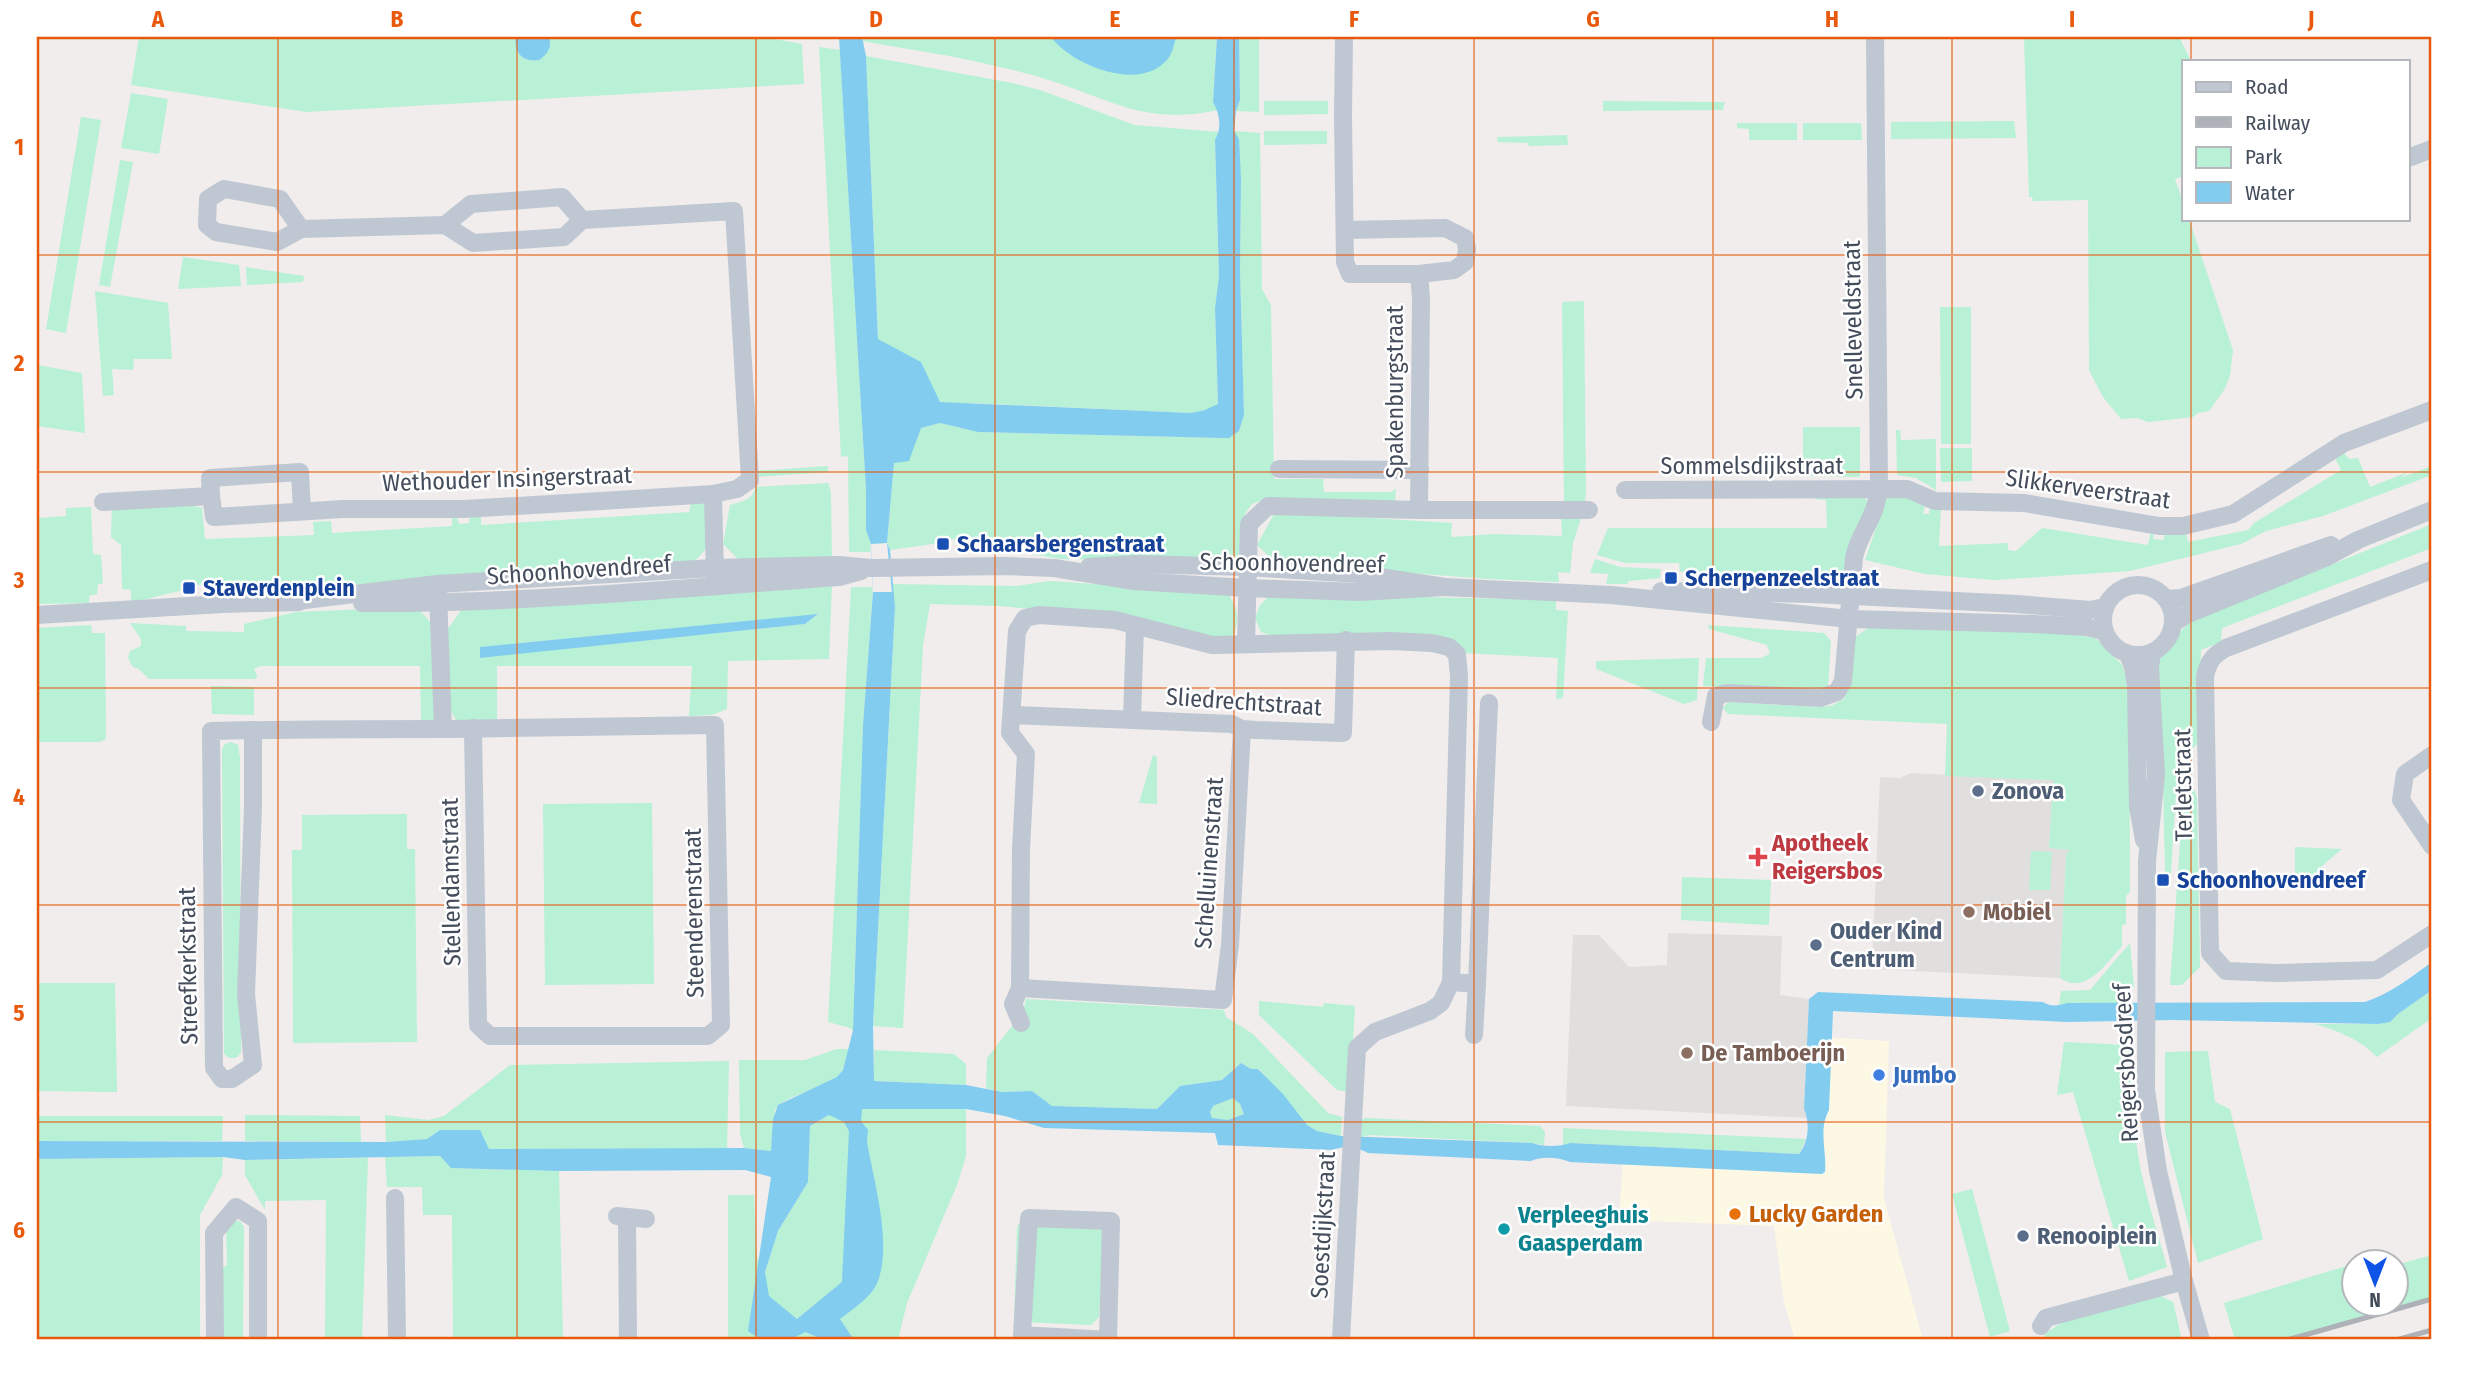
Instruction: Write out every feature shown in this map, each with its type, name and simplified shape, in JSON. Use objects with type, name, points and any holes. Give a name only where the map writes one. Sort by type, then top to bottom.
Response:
[{"type":"street","name":"Spakenburgstraat","points":[[1344,37],[1345,262],[1350,274],[1419,274],[1454,270],[1465,262],[1465,238],[1445,228],[1345,230]]},
{"type":"street","name":"Snelleveldstraat","points":[[1711,722],[1716,696],[1727,693],[1820,698],[1836,692],[1843,681],[1856,550],[1876,510],[1879,488],[1875,37]]},
{"type":"street","points":[[2410,157],[2432,149]]},
{"type":"street","points":[[301,229],[280,199],[224,189],[208,199],[207,225],[216,232],[278,242],[301,229],[445,225],[473,243],[564,237],[582,220],[562,197],[471,204],[445,225]]},
{"type":"street","name":"Wethouder Insingerstraat","points":[[211,496],[214,517],[343,509],[464,509],[713,494],[737,488],[750,480],[734,211],[582,220]]},
{"type":"street","name":"Spakenburgstraat","points":[[1419,274],[1419,510]]},
{"type":"street","name":"Slikkerveerstraat","points":[[1879,488],[1907,489],[1935,501],[2025,503],[2159,526],[2183,526],[2233,514],[2344,443],[2432,410]]},
{"type":"street","points":[[1279,469],[1420,470]]},
{"type":"street","points":[[103,502],[211,496],[210,478],[299,472],[302,511]]},
{"type":"street","name":"Sommelsdijkstraat","points":[[1626,490],[1864,491],[1879,488]]},
{"type":"street","points":[[713,494],[715,577]]},
{"type":"street","name":"Spakenburgstraat","points":[[1246,644],[1249,524],[1268,506],[1419,510],[1589,510]]},
{"type":"street","points":[[2173,623],[2186,615],[2325,558],[2358,540],[2427,514]]},
{"type":"street","points":[[2166,599],[2181,598],[2322,547],[2358,540]]},
{"type":"street","name":"Schoonhovendreef","points":[[37,615],[288,602],[438,603],[838,565],[872,568],[1054,568],[1136,564],[1360,574],[1445,587],[1611,595],[1850,619],[2086,627],[2104,631]]},
{"type":"street","name":"Schoonhovendreef","points":[[1054,568],[1134,581],[1247,588],[1360,592],[1445,587]]},
{"type":"street","name":"Terletstraat","points":[[2432,570],[2226,648],[2213,655],[2205,677],[2210,953],[2227,971],[2277,973],[2377,970],[2432,934]]},
{"type":"street","name":"Schoonhovendreef","points":[[288,602],[437,584],[715,577]]},
{"type":"street","points":[[437,584],[443,729]]},
{"type":"street","points":[[2133,585],[2145,586],[2157,590],[2166,599],[2172,610],[2173,623],[2170,635],[2162,646],[2152,653],[2139,656],[2117,650],[2109,642],[2102,620],[2111,597],[2121,589],[2133,585]]},
{"type":"street","name":"Schoonhovendreef","points":[[1611,595],[1671,590],[2017,604],[2090,610],[2105,607]]},
{"type":"street","points":[[1021,1023],[1013,1004],[1020,988],[1021,849],[1026,754],[1010,733],[1017,631],[1025,618],[1039,615],[1115,620],[1212,645],[1346,640],[1449,646],[1457,654],[1459,676],[1451,982],[1477,984]]},
{"type":"street","name":"Sliedrechtstraat","points":[[1132,719],[1135,626]]},
{"type":"street","name":"Sliedrechtstraat","points":[[1013,715],[1232,724],[1242,729],[1343,733],[1346,640]]},
{"type":"street","name":"Reigersbosdreef","points":[[2152,653],[2150,667],[2155,775],[2147,861],[2147,1090],[2151,1133],[2184,1281],[2202,1340]]},
{"type":"street","name":"Reigersbosdreef","points":[[2128,654],[2136,686],[2138,807],[2147,861]]},
{"type":"street","points":[[1474,1035],[1489,703]]},
{"type":"street","name":"Steenderenstraat","points":[[473,729],[715,725],[721,1025],[713,1031]]},
{"type":"street","points":[[253,730],[473,729]]},
{"type":"street","name":"Stellendamstraat","points":[[473,729],[478,1025],[490,1036],[708,1036],[713,1031]]},
{"type":"street","name":"Schelluinenstraat","points":[[1020,988],[1223,1000],[1230,945],[1242,729]]},
{"type":"street","name":"Streefkerkstraat","points":[[253,730],[246,994],[253,1065],[232,1079],[222,1079],[214,1068],[211,731],[253,730]]},
{"type":"street","points":[[2432,755],[2405,774],[2401,800],[2432,846]]},
{"type":"street","points":[[1456,775],[1486,777]]},
{"type":"street","points":[[1454,849],[1483,849]]},
{"type":"street","name":"Soestdijkstraat","points":[[1341,1340],[1357,1048],[1375,1032],[1430,1011],[1441,1003],[1451,982]]},
{"type":"street","points":[[395,1198],[397,1340]]},
{"type":"street","points":[[215,1340],[214,1233],[236,1208],[258,1222],[258,1340]]},
{"type":"street","points":[[628,1340],[622,1217],[646,1219]]},
{"type":"street","points":[[1029,1218],[1111,1222],[1108,1340],[1022,1337],[1029,1218]]},
{"type":"street","points":[[2041,1326],[2046,1318],[2184,1281]]},
{"type":"shaded area","name":"Mobiel","points":[[1911,773],[2054,780],[2049,847],[2071,849],[2066,855],[2060,978],[1872,969],[1880,777],[1900,778]]},
{"type":"shaded area","name":"De Tamboerijn","points":[[1668,933],[1782,936],[1780,995],[1809,999],[1804,1109],[1807,1118],[1566,1106],[1573,935],[1599,935],[1629,967],[1667,965]]},
{"type":"shaded area","points":[[1824,1037],[1889,1041],[1884,1198],[1923,1340],[1795,1340],[1784,1303],[1774,1226],[1619,1220],[1623,1158],[1817,1166]]},
{"type":"green space","points":[[139,37],[516,37],[516,47],[524,58],[539,60],[549,37],[764,37],[802,44],[804,84],[306,112],[131,85]]},
{"type":"green space","points":[[862,37],[1217,37],[1213,102],[1218,110],[1171,115],[1151,113],[1023,73],[862,41]]},
{"type":"green space","points":[[1239,37],[1259,37],[1259,112],[1236,111],[1240,100]]},
{"type":"green space","points":[[2024,37],[2179,37],[2190,60],[2182,60],[2182,177],[2175,179],[2182,198],[2182,220],[2189,220],[2233,350],[2230,376],[2209,411],[2193,417],[2148,422],[2137,418],[2121,419],[2103,397],[2089,370],[2088,200],[2033,201],[2032,197],[2029,197]]},
{"type":"green space","points":[[819,47],[840,50],[866,490],[866,530],[871,544],[870,552],[849,552],[848,456],[841,457]]},
{"type":"green space","points":[[866,56],[1012,83],[1043,91],[1134,125],[1220,132],[1215,141],[1219,276],[1215,308],[1218,405],[1191,413],[969,403],[971,405],[923,400],[878,339]]},
{"type":"green space","points":[[131,93],[168,99],[159,154],[121,148]]},
{"type":"green space","points":[[1264,101],[1328,101],[1328,114],[1264,115]]},
{"type":"green space","points":[[1603,101],[1725,102],[1723,110],[1603,111]]},
{"type":"green space","points":[[81,117],[101,120],[66,333],[46,329]]},
{"type":"green space","points":[[2014,121],[2016,138],[1891,139],[1891,122]]},
{"type":"green space","points":[[1737,123],[1797,123],[1797,140],[1749,140],[1749,129],[1737,128]]},
{"type":"green space","points":[[1803,123],[1861,123],[1862,140],[1803,140]]},
{"type":"green space","points":[[1234,131],[1260,133],[1262,289],[1271,305],[1274,479],[1323,479],[1324,492],[1390,492],[1396,489],[1395,504],[1264,499],[1252,504],[1245,514],[1246,548],[1231,561],[1061,559],[988,547],[986,543],[941,538],[940,543],[890,550],[887,543],[894,463],[917,437],[921,428],[940,423],[978,432],[1222,438],[1239,431],[1244,415],[1240,271],[1241,179]]},
{"type":"green space","points":[[1264,131],[1327,131],[1327,144],[1264,145]]},
{"type":"green space","points":[[1567,135],[1568,145],[1529,146],[1528,143],[1498,142],[1497,137]]},
{"type":"green space","points":[[120,160],[133,162],[110,287],[99,285]]},
{"type":"green space","points":[[183,257],[239,265],[241,286],[178,289]]},
{"type":"green space","points":[[246,267],[304,276],[303,282],[247,285]]},
{"type":"green space","points":[[95,291],[168,303],[172,359],[134,359],[133,370],[112,369],[114,395],[103,396]]},
{"type":"green space","points":[[1584,301],[1586,493],[1584,507],[1564,507],[1562,302]]},
{"type":"green space","points":[[1940,307],[1971,307],[1971,444],[1941,444]]},
{"type":"green space","points":[[37,365],[82,373],[85,433],[37,426]]},
{"type":"green space","points":[[1803,427],[1860,427],[1860,477],[1803,476]]},
{"type":"green space","points":[[1896,430],[1900,430],[1901,440],[1936,439],[1936,490],[1916,478],[1897,475]]},
{"type":"green space","points":[[1940,448],[1972,448],[1972,481],[1941,482]]},
{"type":"green space","points":[[2344,453],[2349,459],[2358,458],[2370,487],[2432,466],[2432,475],[2323,516],[2266,531],[2241,544],[2130,571],[1994,580],[1925,574],[1865,560],[1886,499],[1900,494],[1925,506],[1923,514],[1929,514],[1930,506],[1941,508],[1939,546],[2008,543],[2008,550],[2016,551],[2042,528],[2148,545],[2151,531],[2154,531],[2153,539],[2163,540],[2165,534],[2186,532],[2188,542],[2248,530],[2254,523],[2341,470],[2335,458]]},
{"type":"green space","points":[[828,466],[828,472],[755,477],[754,471]]},
{"type":"green space","points":[[828,483],[831,492],[832,561],[741,562],[723,544],[730,505],[750,497],[755,487]]},
{"type":"green space","points":[[1814,496],[1859,496],[1865,498],[1871,506],[1845,575],[1835,584],[1680,572],[1679,563],[1625,563],[1597,555],[1608,528],[1827,528],[1826,500],[1815,499]]},
{"type":"green space","points":[[701,499],[706,508],[707,548],[691,565],[298,591],[236,588],[233,582],[185,586],[183,590],[131,603],[131,590],[122,589],[121,545],[111,537],[112,506],[181,503],[202,508],[205,539],[314,535],[313,522],[331,521],[332,533],[452,526],[452,514],[456,514],[459,524],[469,523],[470,515],[481,514],[481,525],[689,512],[692,500]]},
{"type":"green space","points":[[91,507],[93,554],[101,555],[103,584],[98,584],[97,594],[89,596],[89,603],[37,604],[37,511],[39,518],[66,516],[66,508]]},
{"type":"green space","points":[[1275,512],[1452,523],[1451,537],[1495,534],[1562,536],[1561,513],[1583,512],[1573,543],[1570,573],[1558,572],[1559,582],[1276,563],[1257,545]]},
{"type":"green space","points":[[2432,524],[2432,548],[2222,628],[2221,642],[2201,650],[2198,743],[2180,762],[2171,873],[2165,873],[2163,782],[2154,662],[2189,622]]},
{"type":"green space","points":[[1595,559],[1620,567],[1661,569],[1660,578],[1628,581],[1627,584],[1606,584],[1608,574],[1590,573]]},
{"type":"green space","points":[[1050,581],[1228,593],[1237,615],[1233,638],[1210,637],[1060,612],[1000,606],[930,604],[923,645],[903,1028],[873,1026],[895,607],[892,584],[1016,586]]},
{"type":"green space","points":[[832,583],[829,659],[728,661],[727,709],[712,715],[689,716],[692,666],[497,666],[497,720],[456,720],[447,704],[447,630],[462,609]],"holes":[[[817,615],[805,624],[480,657],[480,647]]]},
{"type":"green space","points":[[851,587],[872,587],[873,592],[863,725],[853,1030],[828,1022]]},
{"type":"green space","points":[[1271,594],[1556,600],[1556,610],[1568,611],[1563,698],[1556,699],[1558,658],[1461,653],[1276,637],[1261,632],[1255,618],[1260,605]]},
{"type":"green space","points":[[417,607],[432,624],[435,722],[421,722],[420,666],[260,666],[254,669],[256,679],[149,679],[133,667],[128,658],[130,651],[141,646],[141,639],[130,623],[186,626],[186,631],[244,632],[244,624],[296,612]]},
{"type":"green space","points":[[91,625],[92,633],[105,633],[106,739],[100,742],[37,742],[37,628]]},
{"type":"green space","points":[[1708,625],[1824,633],[1831,641],[1828,687],[1816,692],[1703,686],[1706,658],[1761,658],[1770,654],[1767,645],[1709,629]]},
{"type":"green space","points":[[1871,626],[2033,629],[2096,638],[2122,665],[2129,686],[2130,892],[2126,896],[2126,924],[2122,925],[2122,946],[2095,975],[2078,983],[2060,978],[2066,855],[2070,850],[2049,848],[2053,780],[1945,776],[1947,724],[1728,714],[1723,708],[1728,702],[1831,706],[1844,699],[1852,679],[1855,637]]},
{"type":"green space","points":[[1699,658],[1697,700],[1684,704],[1596,669],[1596,661]]},
{"type":"green space","points":[[211,686],[254,687],[254,715],[212,714]]},
{"type":"green space","points":[[231,742],[238,745],[240,757],[241,1053],[236,1058],[229,1058],[224,1054],[222,749],[225,744]]},
{"type":"green space","points":[[1153,755],[1157,757],[1157,804],[1139,803]]},
{"type":"green space","points":[[2192,783],[2197,798],[2200,967],[2182,985],[2170,985],[2183,800]]},
{"type":"green space","points":[[652,803],[654,984],[545,985],[543,804]]},
{"type":"green space","points":[[407,814],[407,849],[415,849],[417,1042],[293,1043],[292,850],[302,850],[302,815]]},
{"type":"green space","points":[[2295,847],[2342,849],[2322,866],[2309,887],[2295,873]]},
{"type":"green space","points":[[2031,851],[2052,852],[2050,890],[2029,890]]},
{"type":"green space","points":[[1682,877],[1771,880],[1769,925],[1681,920]]},
{"type":"green space","points":[[2130,943],[2134,987],[2126,987],[2126,1004],[2059,1005],[2061,991],[2090,990]]},
{"type":"green space","points":[[37,983],[115,983],[117,1092],[37,1091]]},
{"type":"green space","points":[[2432,990],[2432,1018],[2377,1057],[2348,1036],[2315,1024],[2390,1022]]},
{"type":"green space","points":[[1026,999],[1224,1010],[1226,1017],[1253,1034],[1328,1113],[1342,1117],[1341,1136],[1317,1131],[1307,1125],[1259,1069],[1251,1069],[1241,1063],[1222,1080],[1180,1086],[1157,1109],[1052,1106],[1032,1091],[1002,1092],[986,1088],[987,1058],[1023,1012]]},
{"type":"green space","points":[[1259,1001],[1323,1007],[1324,1003],[1355,1006],[1350,1092],[1337,1090],[1259,1015]]},
{"type":"green space","points":[[2064,1042],[2127,1045],[2131,1057],[2138,1157],[2167,1267],[2129,1281],[2073,1092],[2057,1095]]},
{"type":"green space","points":[[837,1049],[849,1049],[843,1069],[836,1078],[790,1098],[775,1110],[771,1151],[744,1148],[740,1134],[739,1060],[805,1060]]},
{"type":"green space","points":[[874,1050],[954,1054],[966,1064],[966,1085],[874,1081]]},
{"type":"green space","points":[[2208,1051],[2215,1102],[2230,1109],[2263,1239],[2198,1263],[2165,1132],[2165,1052]]},
{"type":"green space","points":[[729,1061],[727,1149],[489,1149],[479,1130],[440,1130],[427,1139],[386,1142],[385,1115],[428,1120],[444,1116],[510,1065]]},
{"type":"green space","points":[[1233,1098],[1240,1104],[1244,1114],[1228,1120],[1212,1118],[1210,1112],[1213,1106]]},
{"type":"green space","points":[[862,1109],[966,1109],[966,1156],[957,1185],[907,1303],[898,1340],[854,1340],[824,1297],[797,1319],[784,1309],[804,1332],[824,1340],[728,1340],[728,1195],[754,1195],[757,1256],[766,1277],[765,1272],[778,1231],[808,1182],[810,1126],[829,1115]]},
{"type":"green space","points":[[245,1115],[360,1116],[361,1142],[245,1141]]},
{"type":"green space","points":[[37,1116],[223,1116],[222,1141],[37,1141]]},
{"type":"green space","points":[[1365,1118],[1540,1126],[1545,1132],[1544,1145],[1369,1135],[1360,1137],[1360,1121]]},
{"type":"green space","points":[[1563,1128],[1806,1139],[1799,1154],[1570,1143],[1563,1146]]},
{"type":"green space","points":[[440,1156],[451,1168],[559,1171],[563,1340],[453,1340],[452,1215],[423,1215],[422,1187],[387,1187],[385,1157]]},
{"type":"green space","points":[[223,1157],[222,1175],[200,1215],[200,1340],[37,1340],[37,1159]]},
{"type":"green space","points":[[368,1158],[362,1340],[325,1340],[326,1200],[265,1201],[265,1210],[245,1175],[245,1160]]},
{"type":"green space","points":[[1972,1189],[2010,1331],[1990,1337],[1952,1194]]},
{"type":"green space","points":[[1021,1219],[1105,1225],[1099,1317],[1091,1325],[1021,1322],[1014,1317],[1017,1228]]},
{"type":"green space","points":[[240,1221],[244,1227],[243,1340],[223,1340],[226,1225]]},
{"type":"green space","points":[[2432,1255],[2432,1297],[2410,1304],[2410,1261]]},
{"type":"green space","points":[[2340,1268],[2340,1318],[2362,1318],[2288,1340],[2235,1340],[2224,1303]]},
{"type":"green space","points":[[2155,1293],[2173,1302],[2182,1340],[2046,1340],[2044,1334],[2073,1316]]},
{"type":"water","points":[[516,37],[549,37],[550,47],[539,60],[528,60],[518,52]]},
{"type":"water","points":[[839,37],[862,37],[866,56],[878,339],[921,362],[940,402],[1191,413],[1218,404],[1215,308],[1219,276],[1215,140],[1219,121],[1213,102],[1217,37],[1239,37],[1240,100],[1234,131],[1239,139],[1241,179],[1240,271],[1244,415],[1239,431],[1229,438],[978,432],[940,423],[921,428],[909,461],[894,463],[887,543],[890,550],[895,607],[873,1026],[874,1081],[966,1085],[1002,1092],[1032,1091],[1052,1106],[1157,1109],[1180,1086],[1222,1080],[1241,1063],[1251,1069],[1258,1069],[1283,1094],[1307,1125],[1317,1131],[1341,1136],[1799,1154],[1808,1132],[1804,1109],[1809,999],[1818,992],[2043,1002],[2055,1006],[2067,1003],[2365,1002],[2392,990],[2432,962],[2432,990],[2390,1022],[2378,1024],[2173,1020],[2067,1022],[1833,1011],[1829,1110],[1823,1133],[1825,1172],[1822,1174],[1570,1162],[1550,1158],[1531,1161],[1368,1153],[1350,1147],[1333,1150],[1218,1145],[1215,1133],[1044,1128],[1005,1116],[966,1109],[862,1109],[861,1121],[868,1130],[867,1142],[883,1230],[883,1248],[882,1265],[875,1287],[862,1302],[840,1319],[854,1340],[824,1340],[805,1332],[790,1339],[776,1341],[761,1338],[748,1331],[771,1177],[745,1170],[559,1171],[451,1168],[440,1156],[245,1160],[223,1157],[37,1159],[37,1141],[386,1142],[427,1139],[440,1130],[480,1130],[489,1149],[744,1148],[771,1151],[773,1119],[778,1105],[837,1077],[843,1070],[853,1030],[863,725],[873,592],[871,544],[866,530],[866,490]],"holes":[[[1233,1098],[1240,1104],[1244,1114],[1228,1120],[1212,1118],[1210,1112],[1213,1106]],[[829,1115],[844,1122],[849,1131],[842,1282],[797,1319],[769,1296],[765,1272],[778,1231],[808,1182],[810,1126]]]},
{"type":"water","points":[[1051,37],[1176,37],[1171,54],[1165,62],[1153,70],[1122,74],[1089,65],[1074,57]]},
{"type":"water","points":[[818,614],[805,624],[480,658],[480,647]]},
{"type":"pier","points":[[887,543],[892,592],[873,592],[871,544]]},
{"type":"railway","points":[[2287,1340],[2432,1299]]},
{"type":"railway","points":[[2396,1340],[2432,1330]]},
{"type":"place","name":"Schaarsbergenstraat","points":[[943,544]]},
{"type":"place","name":"Scherpenzeelstraat","points":[[1671,578]]},
{"type":"place","name":"Staverdenplein","points":[[189,588]]},
{"type":"place","name":"Zonova","points":[[1978,791]]},
{"type":"place","name":"Apotheek Reigersbos","points":[[1758,857]]},
{"type":"place","name":"Schoonhovendreef","points":[[2163,880]]},
{"type":"place","name":"Mobiel","points":[[1969,912]]},
{"type":"place","name":"Ouder Kind Centrum","points":[[1816,945]]},
{"type":"place","name":"De Tamboerijn","points":[[1687,1053]]},
{"type":"place","name":"Jumbo","points":[[1879,1075]]},
{"type":"place","name":"Lucky Garden","points":[[1735,1214]]},
{"type":"place","name":"Verpleeghuis Gaasperdam","points":[[1504,1229]]},
{"type":"place","name":"Renooiplein","points":[[2023,1236]]}]
